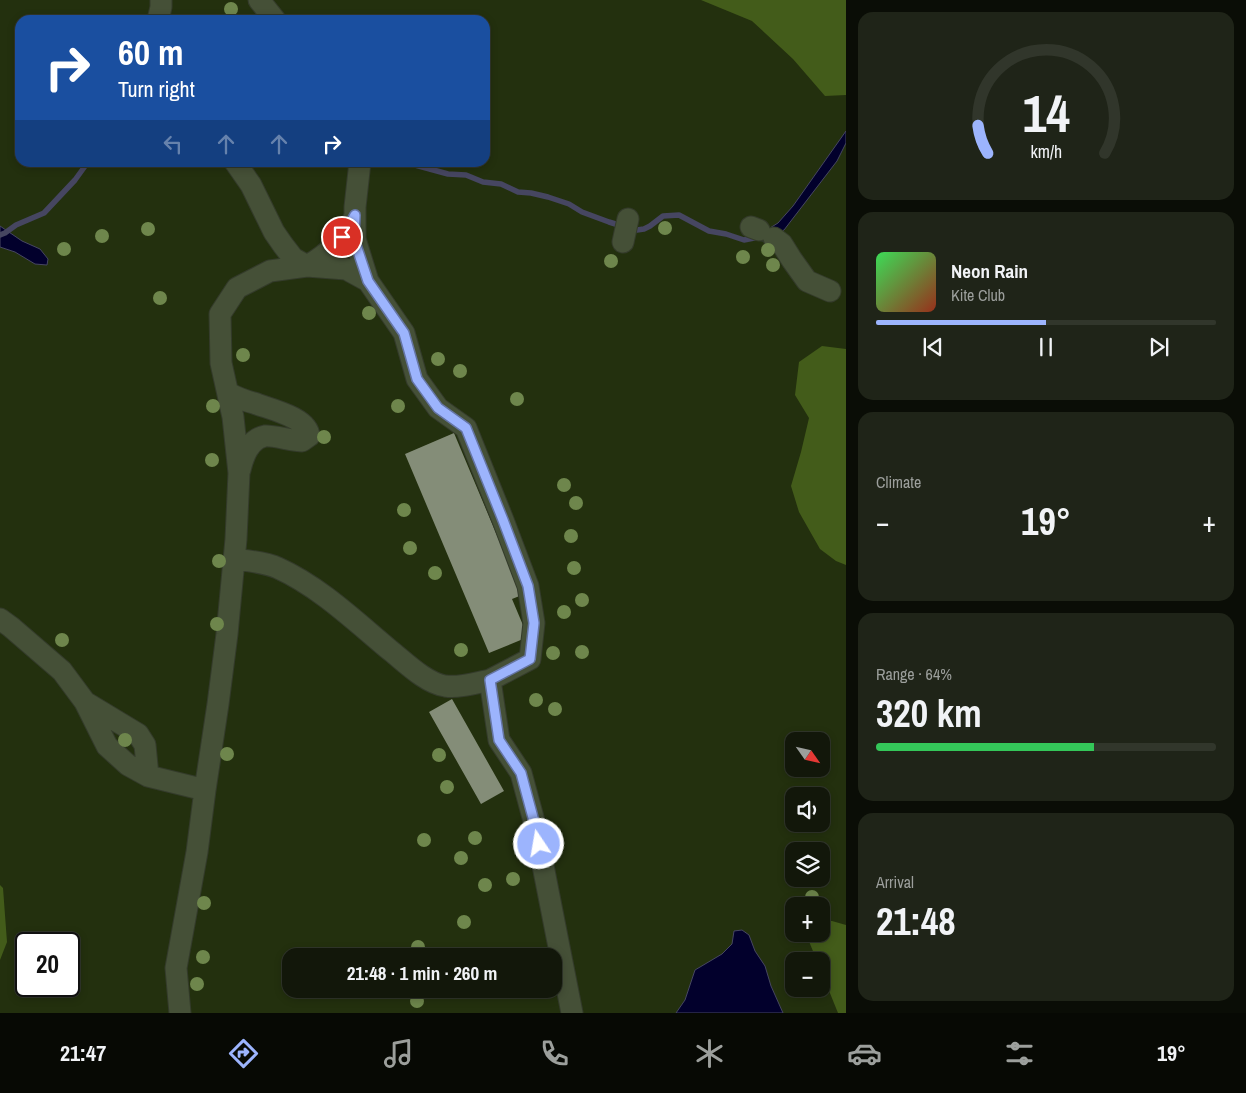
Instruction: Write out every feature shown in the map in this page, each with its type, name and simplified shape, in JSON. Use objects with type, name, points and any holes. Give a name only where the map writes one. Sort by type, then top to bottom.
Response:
[{"type":"lane","points":[[159,15],[160,0]]},
{"type":"lane","points":[[259,0],[271,15]]},
{"type":"lane","points":[[239,167],[251,184],[274,232],[293,258],[307,266]]},
{"type":"lane","points":[[234,558],[277,568],[316,589],[411,668],[429,680],[443,686],[461,686],[490,680],[530,659],[534,623],[528,586],[466,428],[438,408],[417,379],[404,333],[368,281],[354,239],[360,167]]},
{"type":"lane","points":[[307,266],[320,259],[342,237],[355,215]]},
{"type":"lane","points":[[623,242],[628,219]]},
{"type":"lane","points":[[761,232],[782,244],[807,281],[830,291]]},
{"type":"lane","points":[[239,473],[233,417],[220,363],[220,314],[237,288],[270,271],[307,266],[346,268],[368,281]]},
{"type":"lane","points":[[180,1013],[176,968],[197,852],[224,660],[234,558],[239,473],[242,458],[255,441],[265,436],[302,442],[309,436],[303,424],[291,417],[228,393]]},
{"type":"lane","points":[[0,619],[62,671],[85,702],[107,746],[128,765],[148,776],[205,790]]},
{"type":"lane","points":[[490,680],[499,740],[521,773],[535,825],[572,1013]]},
{"type":"lane","points":[[85,702],[138,734],[145,745],[148,776]]},
{"type":"green space","points":[[0,0],[808,0],[846,15],[846,1013],[0,1013]]},
{"type":"green space","points":[[701,0],[846,0],[846,95],[825,96],[793,59],[752,21]]},
{"type":"green space","points":[[822,346],[846,349],[846,565],[836,561],[820,549],[799,512],[791,486],[809,418],[795,395],[799,362]]},
{"type":"green space","points":[[0,885],[3,888],[7,942],[0,960]]},
{"type":"green space","points":[[830,921],[846,925],[846,1013],[838,1013],[830,993],[830,952],[813,952],[809,942],[830,942]]},
{"type":"shaded area","points":[[846,131],[846,143],[837,161],[784,230],[764,241],[748,239],[778,223],[793,206]]},
{"type":"shaded area","points":[[0,226],[22,241],[40,249],[48,259],[47,265],[35,264],[15,252],[0,247]]},
{"type":"shaded area","points":[[742,930],[749,935],[755,951],[765,966],[771,986],[783,1013],[676,1013],[685,1000],[695,970],[722,954],[732,944],[734,931]]},
{"type":"building","points":[[454,433],[522,595],[512,599],[528,637],[489,653],[405,454]]},
{"type":"building","points":[[452,699],[504,791],[481,804],[429,712]]},
{"type":"waterway","points":[[0,235],[16,225],[44,213],[75,180],[84,167]]},
{"type":"waterway","points":[[422,167],[448,174],[466,175],[483,182],[501,184],[518,192],[548,197],[569,204],[582,212],[622,226]]},
{"type":"waterway","points":[[631,228],[637,230],[644,229],[663,216],[679,215],[709,231],[744,240],[754,238]]},
{"type":"route","points":[[342,237],[355,215],[354,239],[368,281],[404,333],[417,379],[438,408],[466,428],[528,586],[534,623],[530,659],[490,680],[499,740],[521,773],[539,844]]}]
